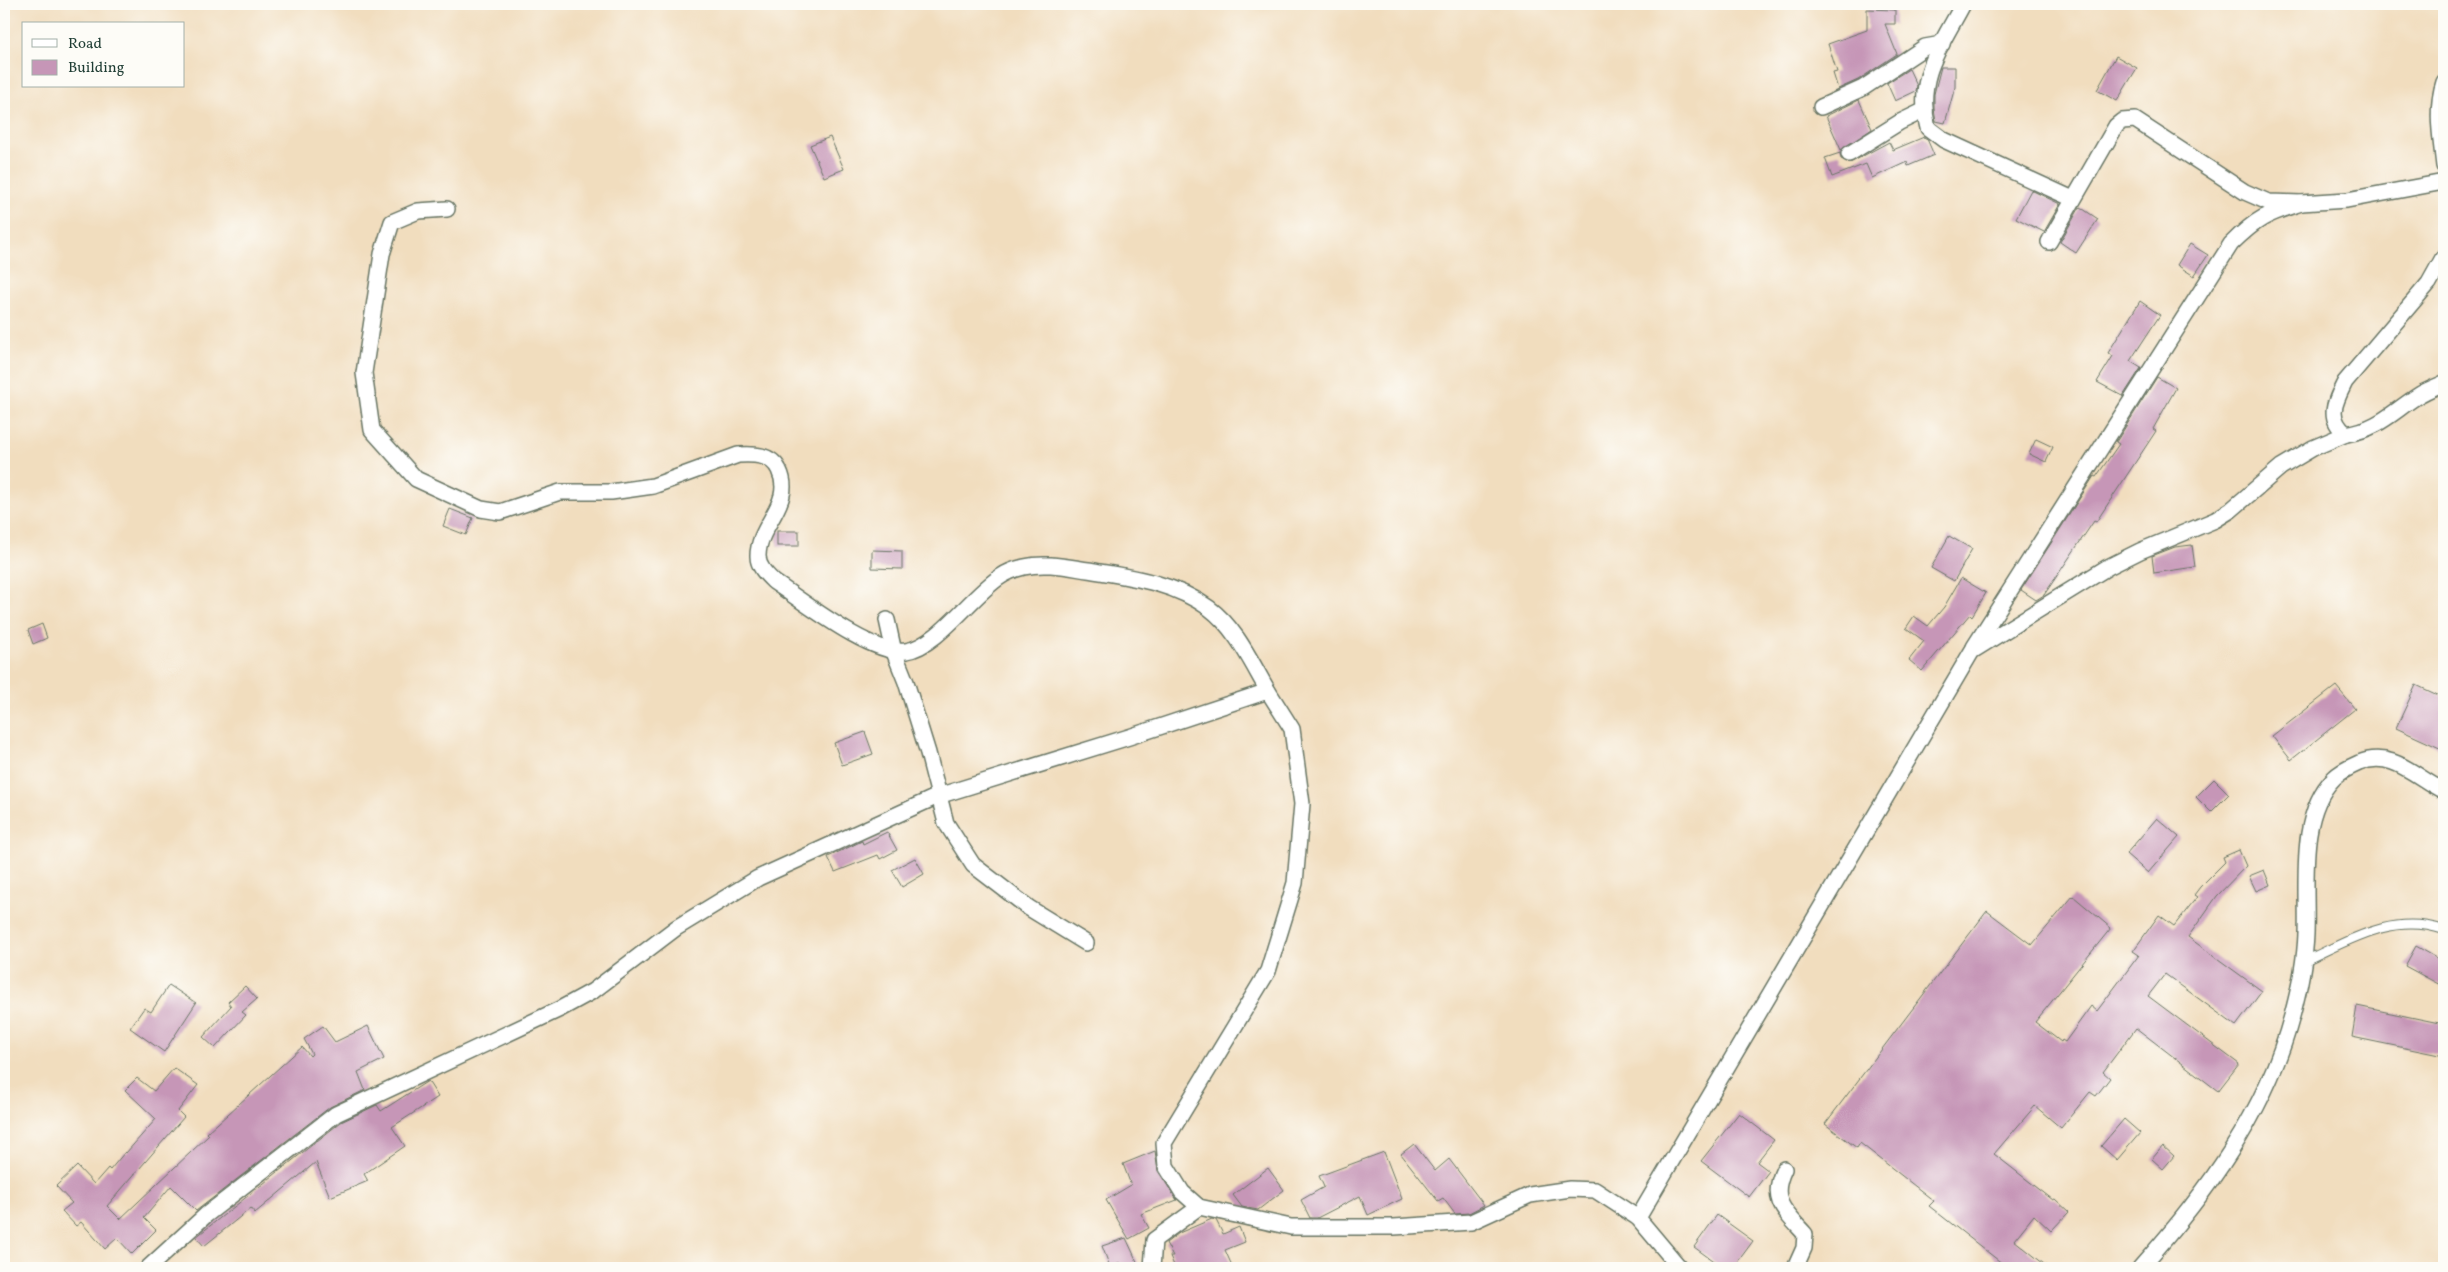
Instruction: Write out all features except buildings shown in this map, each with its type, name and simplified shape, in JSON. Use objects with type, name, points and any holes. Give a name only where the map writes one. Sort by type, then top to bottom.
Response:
[{"type":"street","points":[[1963,4],[1928,69],[1924,84],[1928,128],[1944,140],[2074,199]]},
{"type":"street","points":[[1821,107],[1863,88],[1924,46],[1942,44]]},
{"type":"street","points":[[2444,82],[2440,96],[2439,119],[2444,166]]},
{"type":"street","points":[[1849,154],[1900,122],[1925,110]]},
{"type":"street","points":[[2049,242],[2116,126],[2129,120],[2135,120],[2245,192],[2268,202],[2301,203],[2355,199],[2444,182]]},
{"type":"street","points":[[1638,1218],[1972,651],[2231,244],[2246,228],[2266,214],[2301,203]]},
{"type":"street","points":[[447,208],[418,210],[392,222],[382,254],[364,373],[372,430],[416,479],[481,509],[500,512],[560,492],[611,492],[653,486],[738,455],[753,454],[767,457],[776,464],[783,479],[784,491],[759,546],[758,559],[763,571],[774,582],[858,637],[894,652],[906,652],[932,639],[985,589],[1011,570],[1025,566],[1049,565],[1134,577],[1164,585],[1209,608],[1227,625],[1292,729],[1302,804],[1296,883],[1268,971],[1164,1143],[1166,1166],[1182,1192],[1199,1207],[1291,1227],[1394,1227],[1471,1222],[1530,1195],[1570,1189],[1595,1190],[1638,1218],[1680,1268]]},
{"type":"street","points":[[2346,434],[2337,427],[2334,418],[2336,400],[2345,382],[2429,283],[2444,256]]},
{"type":"street","points":[[1972,651],[2108,567],[2140,551],[2215,520],[2231,510],[2281,467],[2313,448],[2346,434],[2362,432],[2384,422],[2419,395],[2444,383]]},
{"type":"street","points":[[887,620],[894,652],[906,682],[931,762],[946,823],[973,865],[1029,908],[1086,942]]},
{"type":"street","points":[[148,1268],[206,1215],[336,1114],[430,1068],[560,1009],[593,991],[676,928],[758,878],[938,796],[1268,691]]},
{"type":"street","points":[[2140,1268],[2170,1234],[2214,1178],[2251,1119],[2273,1075],[2292,1016],[2302,962],[2306,936],[2309,840],[2313,813],[2321,792],[2335,777],[2351,767],[2366,761],[2384,759],[2400,763],[2444,791]]},
{"type":"street","points":[[1784,1169],[1779,1179],[1779,1202],[1783,1211],[1805,1234],[1804,1248],[1795,1268]]},
{"type":"street","points":[[1152,1268],[1154,1240],[1199,1207]]},
{"type":"lane","points":[[2302,962],[2379,927],[2403,923],[2430,925],[2444,930]]}]
